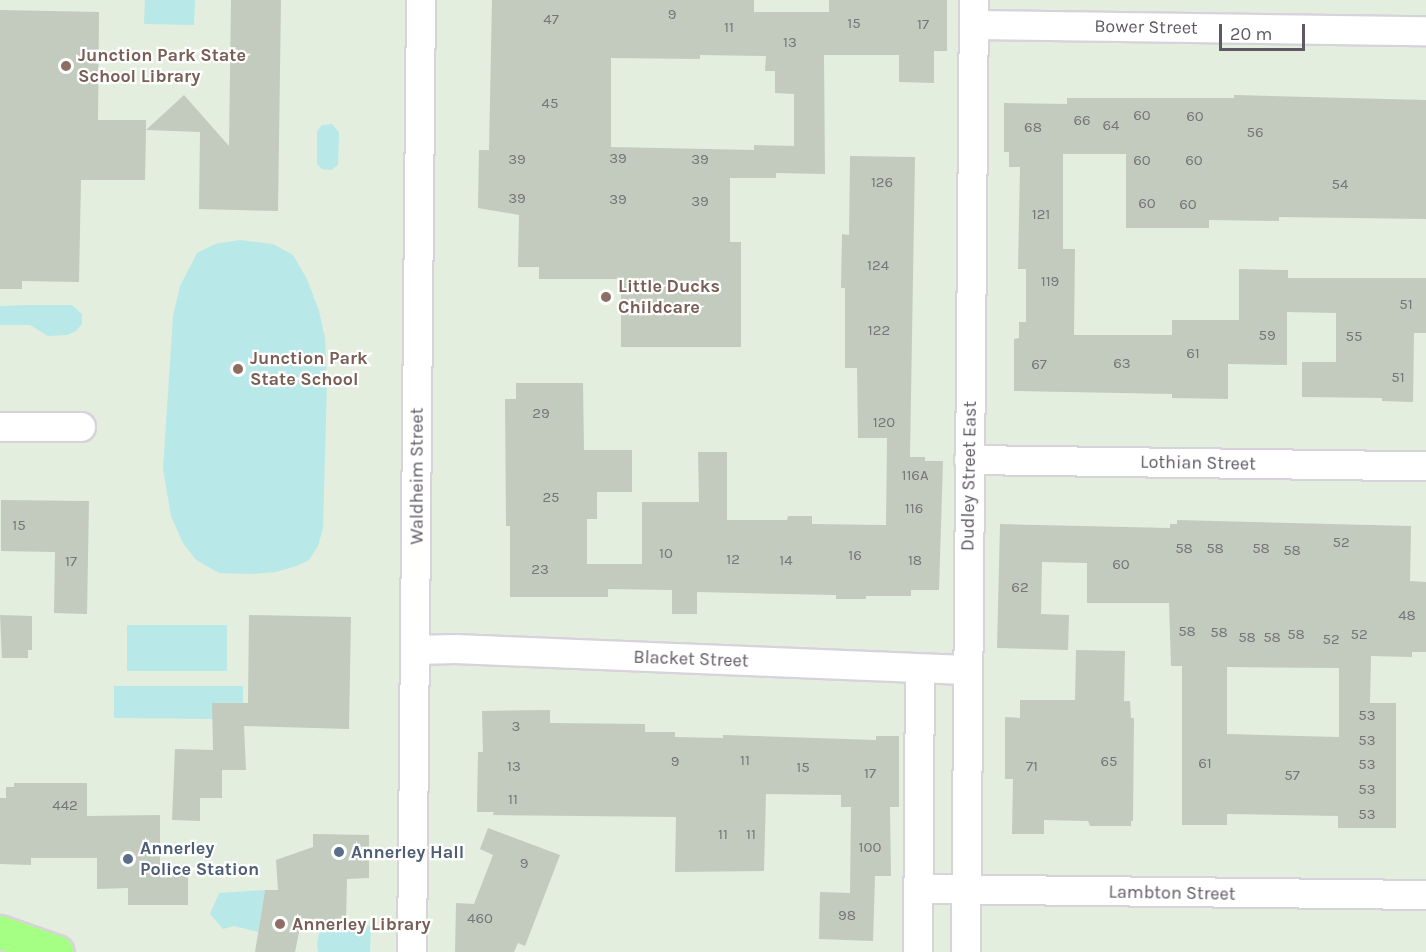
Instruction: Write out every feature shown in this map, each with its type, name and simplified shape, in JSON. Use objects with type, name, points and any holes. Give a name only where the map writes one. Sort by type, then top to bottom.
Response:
[{"type":"highway","points":[[0,932],[57,952]]},
{"type":"street","name":"Waldheim Street","points":[[412,952],[421,0]]},
{"type":"street","name":"Bower Street","points":[[974,12],[1426,31]]},
{"type":"street","name":"Dudley Street East","points":[[966,952],[974,12]]},
{"type":"street","points":[[0,427],[81,427]]},
{"type":"street","name":"Lothian Street","points":[[969,460],[1426,466]]},
{"type":"street","name":"Blacket Street","points":[[415,650],[466,649],[967,670]]},
{"type":"street","points":[[918,952],[920,669]]},
{"type":"street","name":"Lambton Street","points":[[919,889],[1426,895]]},
{"type":"shaded area","points":[[145,0],[195,0],[194,25],[144,24]]},
{"type":"shaded area","points":[[332,124],[339,132],[338,165],[331,170],[322,169],[317,164],[317,131],[322,125]]},
{"type":"shaded area","points":[[240,240],[273,244],[293,255],[307,279],[319,311],[325,338],[327,382],[323,528],[318,546],[309,560],[297,566],[276,572],[250,574],[219,573],[196,560],[183,543],[171,516],[163,469],[173,316],[180,286],[197,253],[215,244]]},
{"type":"shaded area","points":[[72,305],[82,314],[82,324],[76,331],[67,335],[48,336],[30,325],[0,325],[0,306]]},
{"type":"shaded area","points":[[127,625],[227,625],[227,671],[127,671]]},
{"type":"shaded area","points":[[114,686],[243,686],[243,703],[213,703],[213,719],[114,718]]},
{"type":"shaded area","points":[[265,890],[258,932],[234,926],[223,929],[210,914],[219,893]]},
{"type":"shaded area","points":[[322,921],[371,926],[370,952],[318,952],[317,943]]},
{"type":"building","points":[[231,0],[281,0],[278,211],[199,209],[200,132],[146,130],[184,95],[229,146]]},
{"type":"building","points":[[492,0],[754,0],[754,12],[829,12],[829,0],[947,0],[947,51],[934,51],[934,83],[899,82],[899,55],[824,55],[825,174],[776,173],[776,178],[730,178],[730,242],[741,242],[741,347],[621,347],[621,279],[539,279],[539,267],[518,267],[519,215],[478,208],[479,150],[489,150]],"holes":[[[700,55],[766,56],[765,71],[775,71],[775,93],[794,94],[794,146],[754,145],[754,150],[611,147],[611,58],[700,59]]]},
{"type":"building","points":[[0,10],[99,12],[98,120],[146,120],[145,180],[81,180],[79,282],[22,281],[22,289],[0,289]]},
{"type":"building","points":[[1234,95],[1426,100],[1426,219],[1279,217],[1279,221],[1209,220],[1209,228],[1126,228],[1126,154],[1063,154],[1063,249],[1075,249],[1074,335],[1172,335],[1172,320],[1239,320],[1239,269],[1288,270],[1288,278],[1426,278],[1426,333],[1414,333],[1413,402],[1382,401],[1382,398],[1302,397],[1302,362],[1336,362],[1336,313],[1287,312],[1287,365],[1228,364],[1228,399],[1172,398],[1172,394],[1014,391],[1014,339],[1019,338],[1019,322],[1026,322],[1026,269],[1018,269],[1020,167],[1009,167],[1009,152],[1004,152],[1004,103],[1067,104],[1067,98],[1234,98]]},
{"type":"building","points":[[850,156],[915,157],[910,457],[925,457],[925,461],[943,461],[939,590],[911,590],[911,596],[866,596],[866,599],[836,599],[836,595],[697,592],[697,614],[672,614],[672,590],[608,589],[608,597],[510,597],[510,526],[506,526],[505,399],[516,399],[516,383],[583,383],[584,450],[632,450],[632,492],[597,492],[597,519],[587,519],[587,564],[642,564],[642,502],[699,502],[698,452],[727,452],[727,520],[787,520],[788,516],[812,516],[812,524],[886,525],[887,438],[858,438],[857,368],[845,368],[845,288],[841,288],[842,234],[849,235]]},
{"type":"building","points":[[1,500],[89,501],[87,614],[54,613],[55,552],[1,551]]},
{"type":"building","points":[[1177,520],[1411,526],[1410,581],[1426,582],[1426,652],[1412,652],[1412,657],[1371,656],[1370,703],[1396,703],[1396,828],[1338,828],[1338,816],[1227,814],[1227,825],[1182,825],[1182,666],[1171,666],[1169,603],[1087,603],[1087,563],[1042,562],[1041,614],[1069,615],[1068,650],[997,648],[1000,524],[1170,528],[1170,524],[1177,524]],"holes":[[[1227,667],[1339,668],[1339,737],[1227,734]]]},
{"type":"building","points":[[0,615],[32,616],[32,650],[28,650],[28,658],[2,658]]},
{"type":"building","points":[[249,615],[351,617],[349,729],[244,726],[246,770],[222,770],[222,798],[200,798],[200,821],[172,820],[175,749],[213,750],[212,703],[248,703]]},
{"type":"building","points":[[1076,650],[1125,651],[1124,701],[1130,701],[1131,718],[1134,718],[1133,821],[1131,821],[1131,826],[1090,826],[1088,821],[1044,820],[1044,834],[1012,834],[1013,779],[1005,779],[1005,717],[1020,718],[1020,700],[1075,700]]},
{"type":"building","points":[[550,710],[550,723],[645,724],[645,732],[675,732],[675,737],[723,738],[723,735],[876,740],[876,736],[899,736],[899,807],[890,807],[891,876],[875,876],[873,941],[819,939],[820,892],[850,893],[851,807],[841,807],[841,795],[766,794],[764,871],[675,872],[676,817],[493,815],[494,812],[477,812],[478,752],[483,752],[482,711]]},
{"type":"building","points":[[14,783],[87,783],[87,816],[160,815],[160,865],[188,865],[188,905],[128,905],[128,888],[97,889],[97,858],[31,858],[31,865],[0,864],[0,798],[6,798],[6,787],[14,787]]},
{"type":"building","points":[[488,828],[560,855],[525,946],[518,943],[514,952],[455,952],[456,903],[474,904],[493,855],[480,849]]},
{"type":"building","points":[[313,834],[369,835],[369,878],[347,879],[346,924],[302,918],[295,952],[255,952],[265,890],[278,890],[276,860],[313,847]]},
{"type":"place","name":"Junction Park State School Library","points":[[66,66]]},
{"type":"place","name":"Little Ducks Childcare","points":[[606,297]]},
{"type":"place","name":"Junction Park State School","points":[[238,369]]},
{"type":"place","name":"Annerley Hall","points":[[339,852]]},
{"type":"place","name":"Annerley Police Station","points":[[128,859]]},
{"type":"place","name":"Annerley Library","points":[[280,924]]}]
